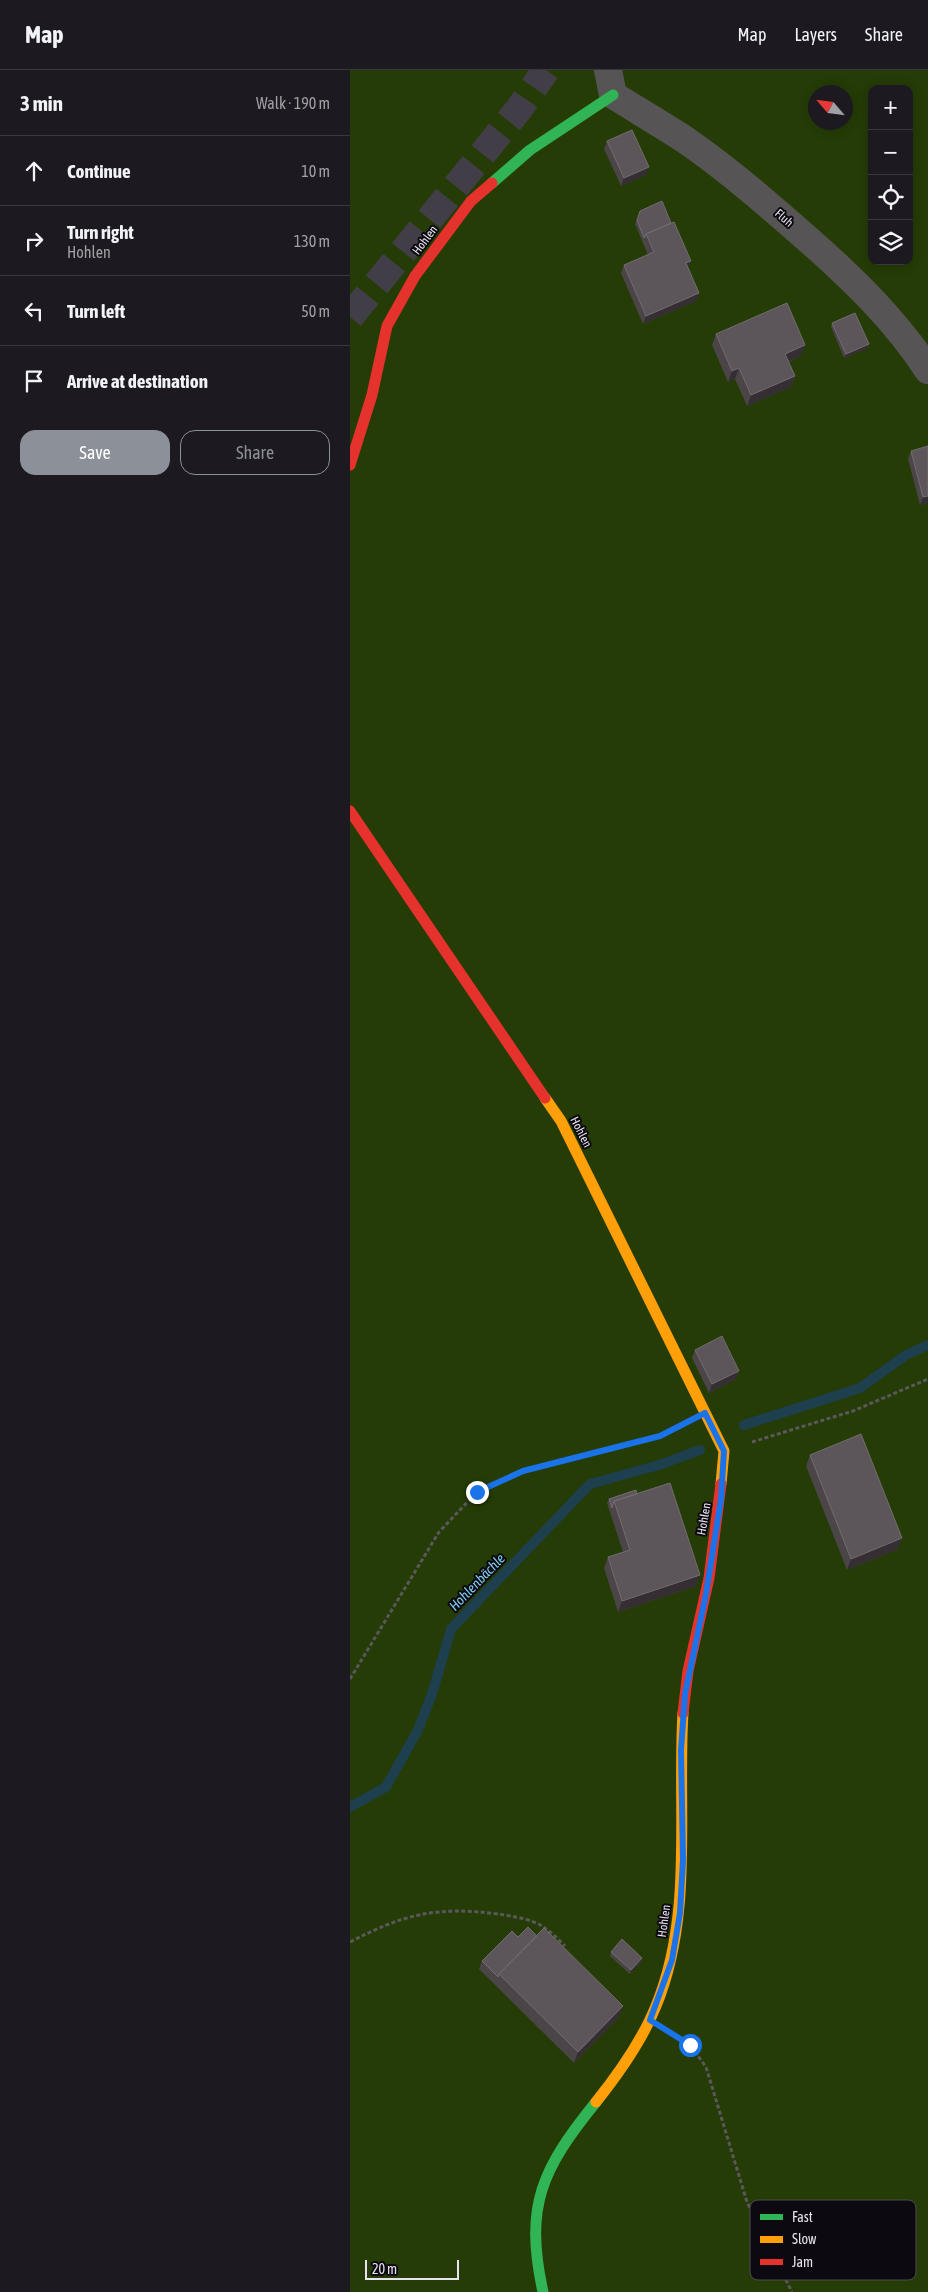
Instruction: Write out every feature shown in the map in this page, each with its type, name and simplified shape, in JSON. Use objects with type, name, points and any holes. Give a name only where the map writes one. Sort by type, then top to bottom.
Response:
[{"type":"street","name":"Fluh","points":[[611,83],[737,178],[856,282],[907,338],[928,370]]},
{"type":"street","name":"Hohlen","points":[[350,466],[372,395],[387,326],[415,276],[471,201],[611,83]]},
{"type":"street","name":"Hohlen","points":[[350,811],[561,1121],[724,1451],[721,1499],[706,1594],[685,1694],[681,1750],[683,1860],[680,1913],[672,1960],[650,2020],[621,2070],[581,2118],[548,2169],[536,2209],[534,2253],[543,2292]]},
{"type":"path","points":[[724,1451],[853,1411],[928,1379]]},
{"type":"path","points":[[350,1679],[439,1532],[477,1492],[523,1471],[660,1436],[705,1413]]},
{"type":"path","points":[[350,1942],[382,1926],[426,1912],[473,1911],[508,1916],[541,1925],[565,1946]]},
{"type":"path","points":[[650,2020],[690,2045],[706,2067],[750,2208]]},
{"type":"path","points":[[786,2280],[792,2292]]},
{"type":"green space","points":[[350,70],[928,70],[928,2292],[350,2292]]},
{"type":"building","points":[[632,130],[649,167],[624,178],[607,141]]},
{"type":"building","points":[[662,201],[671,223],[646,234],[644,238],[637,220],[640,211]]},
{"type":"building","points":[[674,222],[691,261],[686,263],[699,293],[646,316],[624,265],[654,252],[646,234]]},
{"type":"building","points":[[787,303],[805,345],[785,354],[795,376],[751,395],[739,368],[732,371],[716,334]]},
{"type":"building","points":[[855,313],[869,344],[846,354],[832,323]]},
{"type":"building","points":[[928,446],[928,496],[923,497],[911,451]]},
{"type":"building","points":[[722,1336],[739,1371],[712,1384],[695,1350]]},
{"type":"building","points":[[861,1434],[902,1538],[851,1559],[810,1455]]},
{"type":"building","points":[[670,1483],[700,1575],[622,1601],[608,1557],[630,1550],[614,1501]]},
{"type":"building","points":[[636,1490],[637,1494],[614,1501],[612,1508],[609,1499]]},
{"type":"building","points":[[528,1927],[537,1936],[498,1977],[482,1961],[512,1931],[518,1937]]},
{"type":"building","points":[[544,1928],[623,2006],[578,2052],[499,1974]]},
{"type":"building","points":[[622,1939],[642,1958],[631,1970],[611,1952]]},
{"type":"waterway","name":"Hohlenbächle","points":[[744,1425],[860,1388],[906,1355],[928,1345]]},
{"type":"waterway","name":"Hohlenbächle","points":[[350,1807],[386,1787],[418,1730],[432,1694],[451,1629],[590,1484],[659,1465],[700,1450]]},
{"type":"tunnel","points":[[350,317],[519,109],[546,70]]},
{"type":"traffic: fast","points":[[492,183],[530,150],[613,95]]},
{"type":"traffic: fast","points":[[543,2292],[536,2235],[537,2211],[542,2190],[550,2169],[562,2148],[596,2102]]},
{"type":"traffic: slow","points":[[545,1098],[561,1121],[724,1451],[721,1484]]},
{"type":"traffic: slow","points":[[596,2102],[622,2068],[644,2032],[656,2006],[668,1971],[680,1898],[683,1713]]},
{"type":"traffic: jam","points":[[350,465],[372,395],[387,326],[415,276],[471,201],[492,183]]},
{"type":"traffic: jam","points":[[350,811],[545,1098]]},
{"type":"traffic: jam","points":[[683,1713],[688,1671],[709,1578],[721,1484]]},
{"type":"route","points":[[477,1492],[523,1471],[660,1436],[705,1413],[724,1451],[721,1499],[706,1594],[685,1694],[681,1750],[683,1860],[680,1913],[672,1960],[660,1998],[650,2020],[690,2045]]}]
